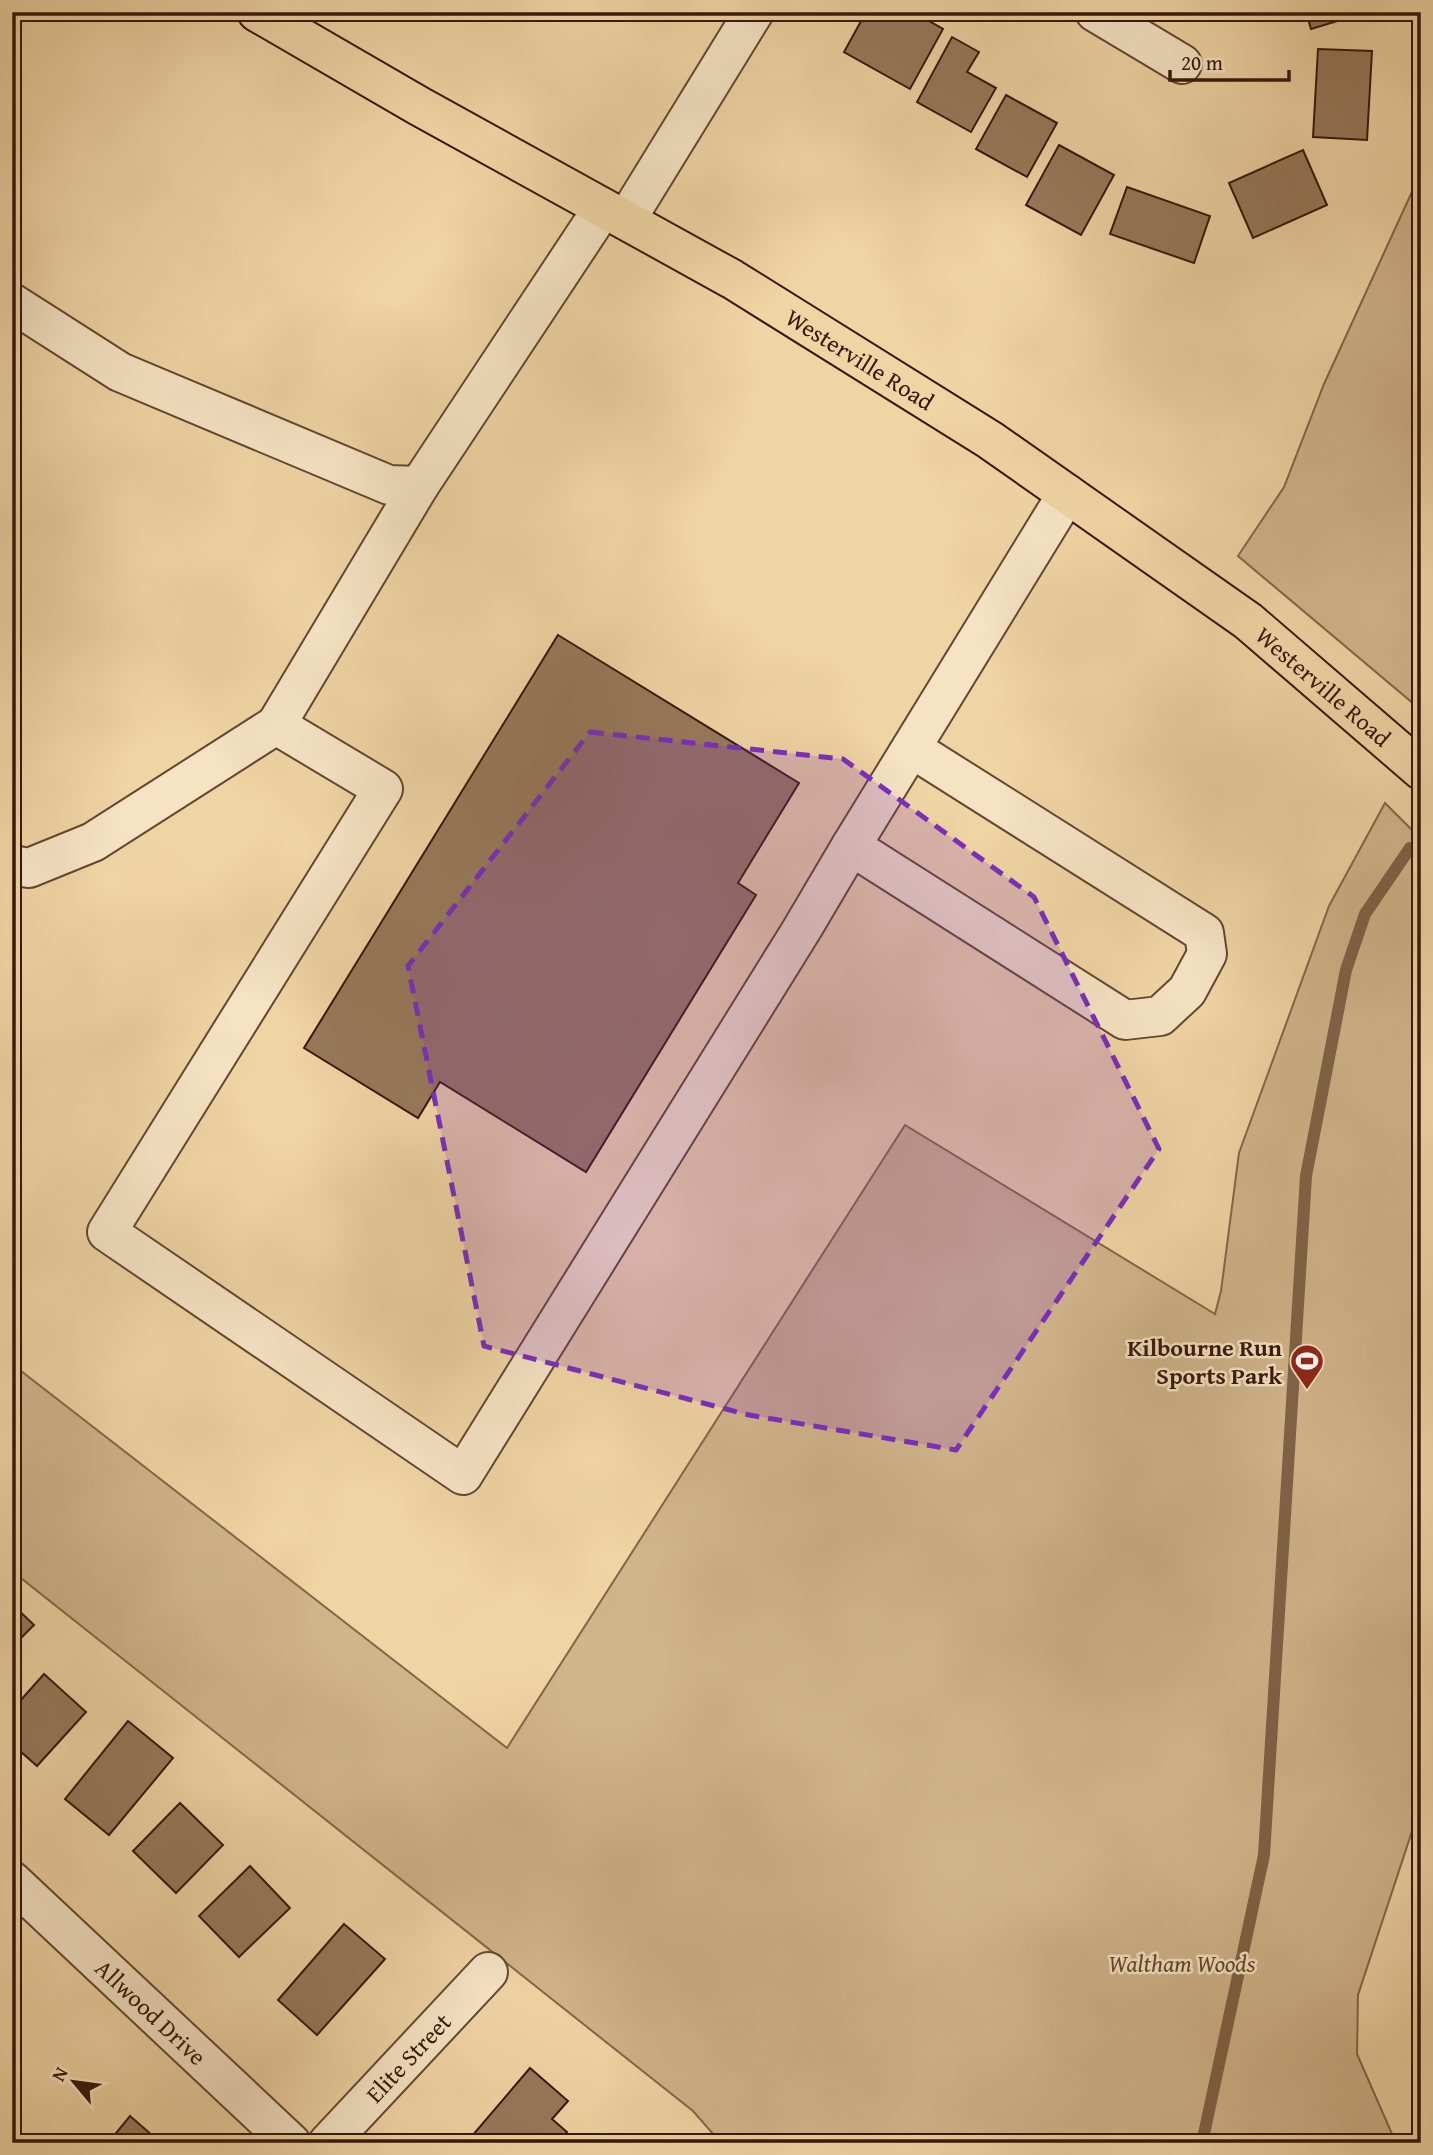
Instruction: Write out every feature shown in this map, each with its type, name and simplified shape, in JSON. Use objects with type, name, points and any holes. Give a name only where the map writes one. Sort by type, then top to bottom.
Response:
[{"type":"main road","name":"Westerville Road","points":[[257,12],[419,106],[732,279],[990,440],[1248,621],[1421,770]]},
{"type":"street","points":[[12,865],[29,868],[93,842],[276,725],[419,486],[614,214],[754,12]]},
{"type":"street","points":[[1095,12],[1182,64]]},
{"type":"street","points":[[12,303],[120,372],[388,485],[419,486]]},
{"type":"street","points":[[276,725],[383,789],[107,1233],[463,1475],[802,929],[850,846],[1067,494]]},
{"type":"street","points":[[850,846],[1125,1020],[1160,1016],[1187,991],[1207,954],[1204,933],[911,748]]},
{"type":"street","name":"Allwood Drive","points":[[12,1881],[291,2143]]},
{"type":"street","name":"Elite Street","points":[[328,2143],[488,1972]]},
{"type":"highlighted area","points":[[590,732],[843,759],[1034,897],[1159,1149],[956,1450],[749,1415],[484,1346],[408,966]]},
{"type":"green space","points":[[1421,172],[1421,710],[1238,556],[1284,487],[1324,384]]},
{"type":"green space","name":"Waltham Woods","points":[[1385,803],[1421,839],[1421,1804],[1358,1995],[1357,2054],[1396,2143],[721,2143],[693,2111],[12,1571],[12,1364],[507,1748],[905,1125],[1215,1314],[1221,1291],[1239,1153],[1329,906]]},
{"type":"building","points":[[866,12],[913,12],[943,29],[910,89],[844,52]]},
{"type":"building","points":[[1306,12],[1364,12],[1364,13],[1311,29]]},
{"type":"building","points":[[952,37],[979,52],[967,72],[996,88],[971,132],[917,102]]},
{"type":"building","points":[[1318,49],[1372,51],[1367,140],[1313,137]]},
{"type":"building","points":[[1006,95],[1057,123],[1027,177],[976,149]]},
{"type":"building","points":[[1059,145],[1114,175],[1081,235],[1026,205]]},
{"type":"building","points":[[1303,150],[1327,205],[1253,238],[1229,183]]},
{"type":"building","points":[[1127,187],[1210,216],[1194,263],[1110,234]]},
{"type":"building","points":[[558,635],[799,783],[738,883],[756,895],[586,1172],[440,1082],[418,1118],[304,1048]]},
{"type":"building","points":[[12,1604],[34,1625],[12,1647]]},
{"type":"building","points":[[44,1674],[86,1712],[37,1766],[12,1744],[12,1710]]},
{"type":"building","points":[[128,1721],[173,1758],[109,1835],[65,1799]]},
{"type":"building","points":[[180,1803],[223,1845],[176,1893],[133,1851]]},
{"type":"building","points":[[250,1866],[290,1908],[239,1957],[199,1916]]},
{"type":"building","points":[[344,1924],[385,1959],[317,2035],[278,2000]]},
{"type":"building","points":[[530,2068],[568,2101],[552,2119],[567,2132],[558,2143],[466,2143]]},
{"type":"building","points":[[130,2116],[161,2143],[108,2143]]},
{"type":"waterway","points":[[1202,2143],[1264,1855],[1306,1176],[1346,970],[1365,914],[1410,848]]},
{"type":"place","name":"Kilbourne Run Sports Park","points":[[1307,1391]]}]
